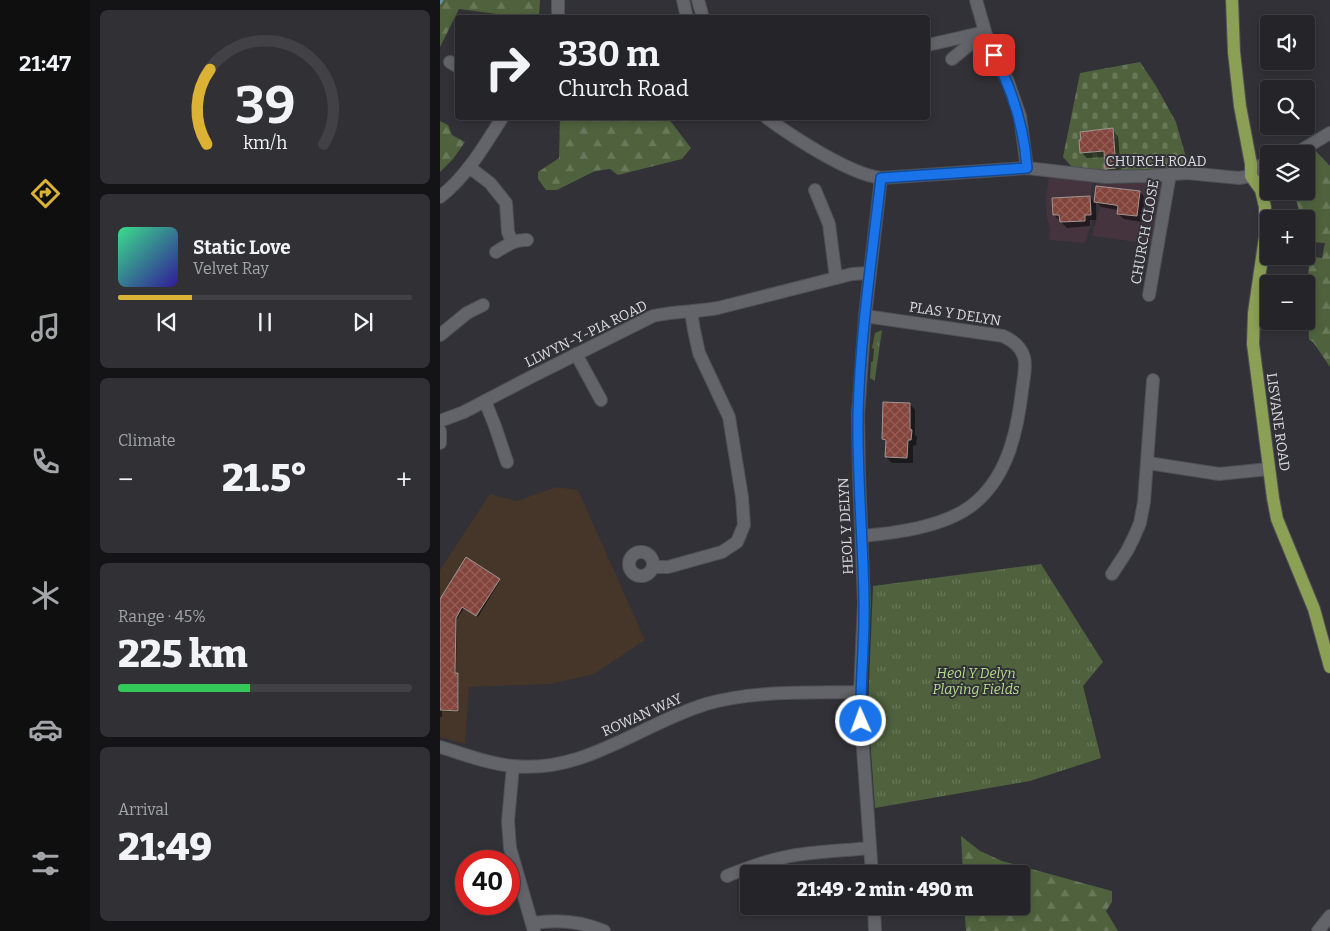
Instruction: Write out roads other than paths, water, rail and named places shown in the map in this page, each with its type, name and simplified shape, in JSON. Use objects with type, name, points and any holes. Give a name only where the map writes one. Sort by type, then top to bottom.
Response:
[{"type":"main road","points":[[1232,0],[1237,84],[1251,164],[1251,176]]},
{"type":"main road","name":"LISVANE ROAD","points":[[1251,176],[1261,190],[1265,207],[1265,237],[1254,313],[1253,337],[1255,368],[1277,519],[1314,609],[1330,667]]},
{"type":"street","points":[[558,0],[558,15]]},
{"type":"street","points":[[683,0],[686,15]]},
{"type":"street","points":[[698,0],[702,15]]},
{"type":"street","points":[[976,0],[988,42],[1008,82],[1020,116],[1027,168]]},
{"type":"street","points":[[930,45],[985,32]]},
{"type":"street","points":[[952,59],[985,32]]},
{"type":"street","points":[[440,197],[469,167],[501,120]]},
{"type":"street","points":[[770,120],[792,136],[847,166],[872,177],[881,178]]},
{"type":"street","points":[[1310,145],[1330,133]]},
{"type":"street","points":[[1251,176],[1260,166]]},
{"type":"street","points":[[469,167],[490,183],[506,203],[508,232],[512,242]]},
{"type":"street","name":"CHURCH ROAD","points":[[881,178],[1027,168],[1106,177],[1170,174],[1199,174],[1239,178],[1251,176]]},
{"type":"street","name":"CHURCH CLOSE","points":[[1149,295],[1170,174]]},
{"type":"street","name":"HEOL Y DELYN","points":[[871,865],[860,692],[864,603],[858,415],[869,273],[881,178]]},
{"type":"street","points":[[815,190],[829,224],[836,278]]},
{"type":"street","points":[[496,252],[512,242],[527,240]]},
{"type":"street","name":"LLWYN-Y-PIA ROAD","points":[[440,421],[464,412],[653,316],[718,308],[859,272],[869,273]]},
{"type":"street","points":[[440,335],[467,313],[483,305]]},
{"type":"street","points":[[653,567],[668,567],[722,552],[736,542],[744,525],[742,497],[729,417],[700,353],[692,312]]},
{"type":"street","name":"PLAS Y DELYN","points":[[862,536],[913,528],[959,514],[984,494],[997,477],[1011,446],[1019,418],[1025,367],[1021,351],[1014,343],[1003,336],[865,316]]},
{"type":"street","points":[[576,354],[601,400]]},
{"type":"street","points":[[1112,574],[1127,552],[1140,523],[1148,463],[1152,380]]},
{"type":"street","points":[[485,401],[506,462]]},
{"type":"street","points":[[440,431],[440,443]]},
{"type":"street","points":[[1148,463],[1219,474],[1269,468]]},
{"type":"street","name":"ROWAN WAY","points":[[440,747],[490,762],[513,766],[552,765],[580,759],[672,717],[723,700],[772,694],[860,692]]},
{"type":"street","points":[[513,766],[508,822],[510,848],[534,927],[548,921],[564,920],[588,925],[604,931]]},
{"type":"street","points":[[727,876],[766,861],[784,857],[870,848]]},
{"type":"street","points":[[874,915],[875,931]]},
{"type":"street","points":[[1318,931],[1330,916]]},
{"type":"park label","name":"Heol Y Delyn Playing Fields","points":[[976,682]]}]
